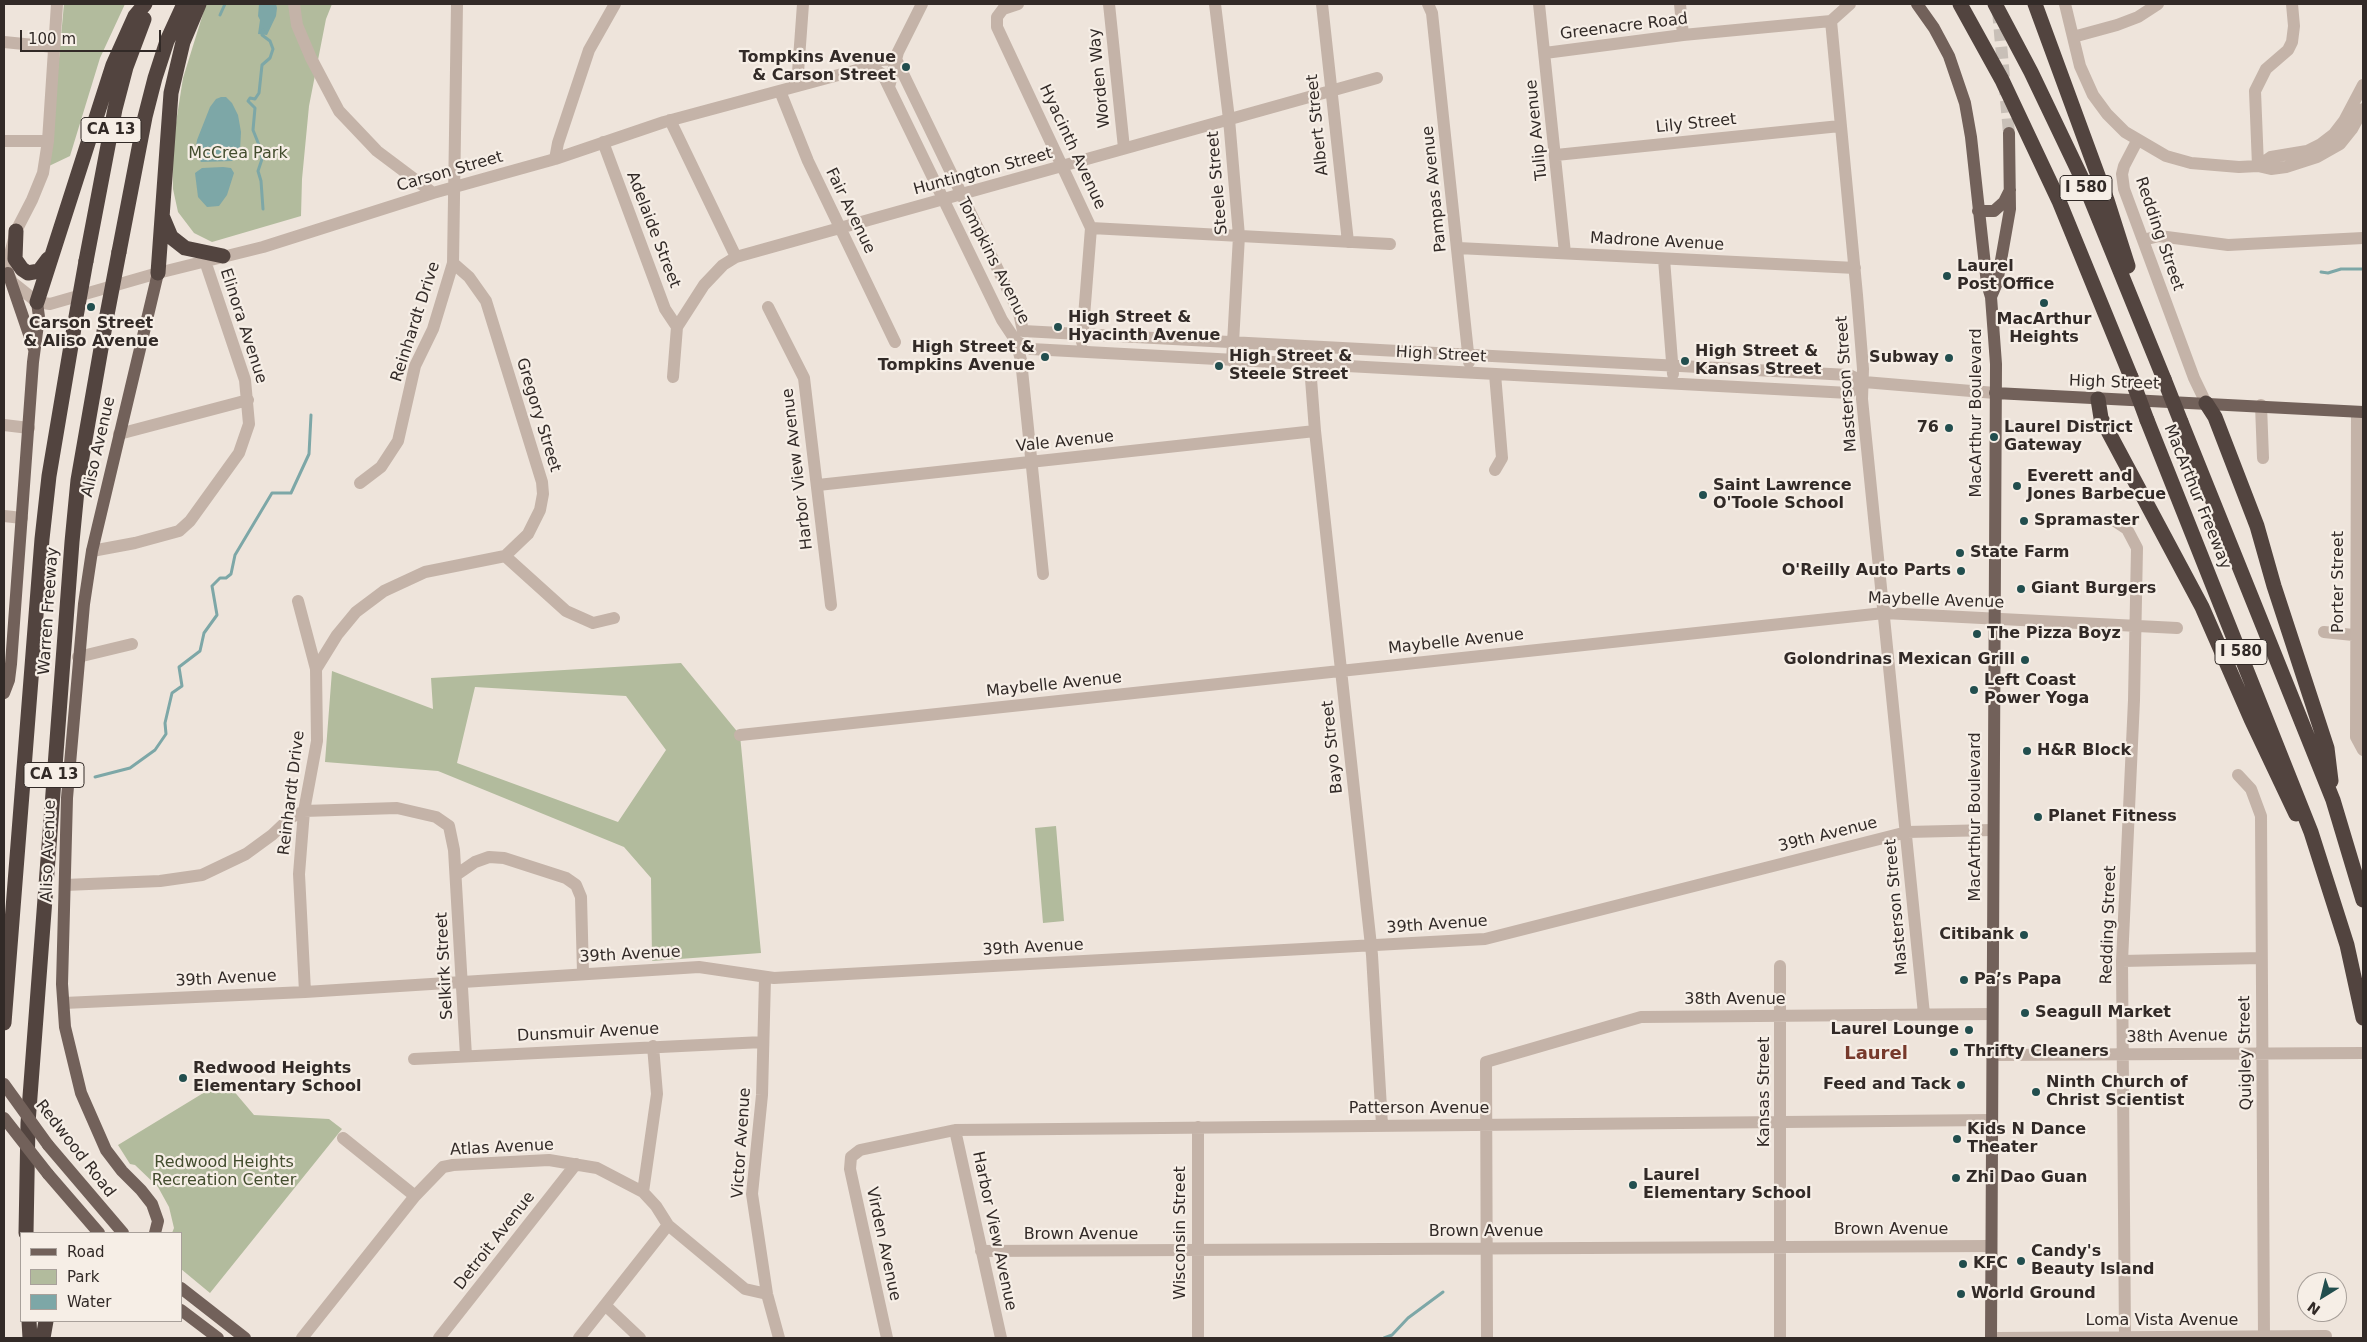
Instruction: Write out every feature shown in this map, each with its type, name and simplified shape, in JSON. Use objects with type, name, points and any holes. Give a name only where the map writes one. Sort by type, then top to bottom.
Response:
[{"type":"highway","points":[[37,302],[113,64],[135,16],[145,4]]},
{"type":"highway","name":"Warren Freeway","points":[[4,1023],[42,539],[49,476],[86,261],[115,109],[138,29],[151,4]]},
{"type":"highway","name":"Warren Freeway","points":[[26,1232],[29,1094],[72,542],[80,470],[140,142],[155,78],[167,41],[184,4]]},
{"type":"highway","points":[[158,273],[162,202],[174,77],[183,42],[199,4]]},
{"type":"highway","points":[[1955,4],[1978,36]]},
{"type":"highway","name":"MacArthur Freeway","points":[[1960,4],[2023,123],[2059,201],[2289,772],[2330,886],[2347,945],[2363,1018]]},
{"type":"highway","name":"MacArthur Freeway","points":[[1995,4],[2031,72],[2085,186],[2333,800],[2363,900]]},
{"type":"highway","points":[[2035,4],[2107,200],[2164,379]]},
{"type":"highway","points":[[162,202],[163,223],[177,243],[193,251],[223,256]]},
{"type":"highway","points":[[16,231],[15,259],[22,270],[28,273],[42,269],[54,249]]},
{"type":"highway","points":[[2098,399],[2101,418],[2202,607],[2251,719],[2330,886]]},
{"type":"highway","points":[[2206,403],[2214,416],[2257,526],[2274,586],[2327,748],[2333,800]]},
{"type":"highway","points":[[29,1322],[30,1338]]},
{"type":"highway","points":[[44,1338],[46,1322]]},
{"type":"main road","name":"MacArthur Boulevard","points":[[1917,4],[1942,41],[1962,91],[1971,137],[1978,212],[1987,284],[1991,297],[1995,393],[1990,1338]]},
{"type":"main road","name":"MacArthur Boulevard","points":[[1991,297],[1997,283],[2010,209],[2009,133]]},
{"type":"main road","points":[[1978,212],[1994,211],[2004,202],[2010,190]]},
{"type":"main road","points":[[8,273],[35,351]]},
{"type":"main road","name":"Aliso Avenue","points":[[155,1232],[158,1221],[152,1204],[114,1162],[86,1106],[69,1049],[62,984],[67,798],[78,657],[92,551],[158,273]]},
{"type":"main road","points":[[4,693],[9,680],[11,664],[39,317],[37,302]]},
{"type":"main road","name":"High Street","points":[[1995,393],[2261,405],[2360,412]]},
{"type":"main road","name":"Redwood Road","points":[[4,1084],[48,1144],[122,1232]]},
{"type":"main road","points":[[4,1118],[48,1174],[99,1232]]},
{"type":"main road","points":[[182,1289],[242,1337]]},
{"type":"main road","points":[[182,1311],[218,1338]]},
{"type":"street","points":[[37,302],[16,286],[8,273],[9,253],[16,231],[43,173],[48,141],[57,4]]},
{"type":"street","points":[[294,4],[297,25],[311,58],[339,111],[377,151],[432,193]]},
{"type":"street","name":"Reinhardt Drive","points":[[360,483],[381,467],[398,441],[414,366],[433,329],[453,263],[457,4]]},
{"type":"street","points":[[555,159],[558,143],[589,50],[615,4]]},
{"type":"street","points":[[797,86],[803,4]]},
{"type":"street","points":[[889,87],[896,59],[922,4]]},
{"type":"street","name":"Hyacinth Avenue","points":[[1018,4],[1004,9],[997,17],[997,27],[1092,228],[1082,352]]},
{"type":"street","name":"Worden Way","points":[[1109,4],[1124,148]]},
{"type":"street","name":"Steele Street","points":[[1215,4],[1229,119],[1239,236],[1232,361]]},
{"type":"street","name":"Albert Street","points":[[1322,4],[1348,242]]},
{"type":"street","name":"Pampas Avenue","points":[[1428,4],[1432,14],[1458,248],[1469,372]]},
{"type":"street","name":"Tulip Avenue","points":[[1539,4],[1565,253]]},
{"type":"street","points":[[1680,4],[1684,35]]},
{"type":"street","points":[[1831,21],[1850,4]]},
{"type":"street","points":[[2065,4],[2080,66],[2093,95],[2107,114],[2137,141],[2166,156],[2191,163],[2239,167],[2258,166],[2271,169],[2286,167],[2308,161],[2329,151],[2349,133],[2363,109]]},
{"type":"street","points":[[2073,37],[2138,17],[2158,4]]},
{"type":"street","points":[[2258,166],[2255,91],[2266,69],[2288,50],[2292,42],[2294,26],[2292,4]]},
{"type":"street","name":"Greenacre Road","points":[[1545,53],[1684,35],[1831,21]]},
{"type":"street","name":"Masterson Street","points":[[1831,21],[1855,268],[1864,382],[1862,399],[1924,1014]]},
{"type":"street","points":[[4,42],[54,47]]},
{"type":"street","points":[[871,66],[874,62],[881,60],[896,59]]},
{"type":"street","name":"Tompkins Avenue","points":[[896,59],[1019,313],[1021,360],[1043,574]]},
{"type":"street","name":"Carson Street","points":[[37,302],[50,304],[158,273],[281,242],[432,193],[555,159],[670,120],[871,66]]},
{"type":"street","name":"Tompkins Avenue","points":[[871,66],[884,75],[1002,320],[1020,336]]},
{"type":"street","name":"Huntington Street","points":[[673,377],[677,327],[704,285],[723,265],[736,257],[1064,167],[1124,148],[1377,78]]},
{"type":"street","points":[[2258,166],[2270,157],[2307,151],[2328,139],[2344,121],[2363,85]]},
{"type":"street","name":"Fair Avenue","points":[[780,92],[808,161],[895,342]]},
{"type":"street","points":[[670,120],[736,257]]},
{"type":"street","name":"Lily Street","points":[[1556,155],[1840,126]]},
{"type":"street","points":[[4,141],[48,141]]},
{"type":"street","name":"Redding Street","points":[[2137,141],[2126,159],[2122,174],[2124,189],[2194,378],[2206,403]]},
{"type":"street","name":"Adelaide Street","points":[[603,142],[665,308],[677,327]]},
{"type":"street","points":[[1092,228],[1390,244]]},
{"type":"street","points":[[2143,240],[2159,236],[2228,244],[2363,238]]},
{"type":"street","name":"Madrone Avenue","points":[[1458,248],[1855,268]]},
{"type":"street","points":[[1664,259],[1673,384]]},
{"type":"street","name":"Elinora Avenue","points":[[92,551],[135,543],[179,531],[190,521],[239,453],[249,424],[245,380],[205,261]]},
{"type":"street","name":"Gregory Street","points":[[453,263],[469,277],[486,301],[542,482],[543,494],[540,510],[528,534],[505,556]]},
{"type":"street","name":"Harbor View Avenue","points":[[768,307],[804,378],[831,604]]},
{"type":"street","name":"High Street","points":[[1020,336],[1083,335],[1233,342],[1849,375],[1864,382],[1995,393]]},
{"type":"street","name":"High Street","points":[[1020,336],[1030,349],[1310,366],[1469,372],[1849,393],[1864,382]]},
{"type":"street","name":"Bayo Street","points":[[1310,366],[1315,431],[1370,946],[1382,1125]]},
{"type":"street","points":[[1495,374],[1502,458],[1495,470]]},
{"type":"street","points":[[119,434],[248,400]]},
{"type":"street","points":[[2261,405],[2262,458]]},
{"type":"street","name":"Porter Street","points":[[2360,412],[2359,636],[2356,737],[2363,750]]},
{"type":"street","points":[[4,425],[29,428]]},
{"type":"street","name":"Vale Avenue","points":[[818,485],[1315,431]]},
{"type":"street","points":[[4,516],[22,518]]},
{"type":"street","name":"Redding Street","points":[[2115,521],[2127,530],[2137,548],[2134,700],[2122,960],[2125,1337]]},
{"type":"street","points":[[316,670],[342,629],[356,612],[384,590],[425,572],[505,556],[566,612],[593,623],[614,618]]},
{"type":"street","name":"Reinhardt Drive","points":[[298,601],[316,670],[317,741],[304,812],[299,874],[305,992]]},
{"type":"street","name":"Maybelle Avenue","points":[[740,735],[1884,613],[2177,628]]},
{"type":"street","points":[[2324,632],[2359,636]]},
{"type":"street","points":[[78,657],[132,644]]},
{"type":"street","name":"Quigley Street","points":[[2238,775],[2251,789],[2261,816],[2264,1337]]},
{"type":"street","name":"Selkirk Street","points":[[304,812],[397,808],[436,816],[449,826],[456,875],[466,1056]]},
{"type":"street","points":[[65,885],[160,881],[202,874],[246,854],[272,835],[290,818],[304,812]]},
{"type":"street","name":"39th Avenue","points":[[64,1003],[305,992],[699,967],[765,978],[1494,938],[1906,832],[1992,830]]},
{"type":"street","points":[[456,875],[475,862],[489,858],[504,858],[566,878],[576,885],[581,897],[583,973]]},
{"type":"street","points":[[2122,960],[2261,958]]},
{"type":"street","name":"Kansas Street","points":[[1780,966],[1780,1338]]},
{"type":"street","name":"Victor Avenue","points":[[765,978],[762,1094],[752,1194],[767,1294],[779,1338]]},
{"type":"street","name":"38th Avenue","points":[[1486,1125],[1486,1062],[1641,1017],[1992,1014]]},
{"type":"street","name":"Dunsmuir Avenue","points":[[414,1059],[764,1042]]},
{"type":"street","points":[[643,1192],[657,1094],[653,1046]]},
{"type":"street","name":"38th Avenue","points":[[1992,1055],[2363,1052]]},
{"type":"street","name":"Patterson Avenue","points":[[851,1157],[860,1150],[955,1130],[1991,1120]]},
{"type":"street","points":[[1486,1125],[1487,1338]]},
{"type":"street","name":"Wisconsin Street","points":[[1198,1127],[1198,1338]]},
{"type":"street","name":"Harbor View Avenue","points":[[955,1130],[1001,1338]]},
{"type":"street","points":[[343,1138],[414,1196]]},
{"type":"street","name":"Virden Avenue","points":[[851,1157],[850,1169],[887,1338]]},
{"type":"street","name":"Atlas Avenue","points":[[302,1338],[414,1196],[443,1167],[453,1165],[549,1160],[597,1168],[643,1192],[656,1206],[668,1225],[745,1289],[767,1294]]},
{"type":"street","name":"Detroit Avenue","points":[[440,1338],[576,1164]]},
{"type":"street","points":[[579,1338],[668,1225]]},
{"type":"street","name":"Brown Avenue","points":[[981,1251],[1990,1246]]},
{"type":"street","points":[[605,1305],[640,1338]]},
{"type":"street","name":"Loma Vista Avenue","points":[[1998,1338],[2326,1336]]},
{"type":"green space","points":[[64,4],[125,4],[100,58],[70,156],[49,166]]},
{"type":"green space","name":"McCrea Park","points":[[206,4],[332,4],[326,19],[309,106],[302,179],[301,216],[212,242],[194,233],[178,212],[173,189],[172,148],[183,78]]},
{"type":"green space","points":[[681,663],[740,735],[761,953],[652,961],[651,878],[624,847],[438,771],[325,762],[332,671],[433,709],[431,678]],"holes":[[[475,687],[626,696],[666,750],[618,822],[457,763]]]},
{"type":"green space","points":[[1056,826],[1064,921],[1043,923],[1035,828]]},
{"type":"green space","name":"Redwood Heights Recreation Center","points":[[232,1089],[254,1115],[329,1119],[342,1129],[210,1293],[182,1270],[182,1232],[172,1232],[174,1228],[169,1207],[158,1187],[135,1165],[130,1164],[118,1145],[205,1092]]},
{"type":"water","points":[[259,4],[276,4],[276,16],[267,35],[258,34],[260,20],[258,16]]},
{"type":"water","points":[[226,97],[232,103],[238,115],[241,132],[240,151],[232,161],[201,162],[195,153],[197,140],[210,107],[216,99]]},
{"type":"water","points":[[202,168],[231,168],[234,173],[227,195],[219,206],[207,207],[198,197],[195,173]]},
{"type":"waterway","points":[[220,15],[225,4]]},
{"type":"waterway","points":[[263,30],[262,35],[270,41],[273,49],[270,58],[262,65],[259,93],[255,99],[250,98],[248,101],[255,108],[253,130],[262,159],[258,171],[261,181],[263,209]]},
{"type":"waterway","points":[[2321,272],[2328,273],[2341,269],[2363,269]]},
{"type":"waterway","points":[[95,777],[130,768],[155,750],[166,734],[165,723],[172,693],[182,686],[179,667],[200,651],[204,633],[217,615],[212,586],[220,578],[226,578],[231,574],[235,555],[272,493],[291,493],[309,454],[311,415]]},
{"type":"waterway","points":[[1384,1338],[1392,1335],[1408,1318],[1443,1292]]},
{"type":"tunnel","points":[[1998,11],[2009,133]]},
{"type":"place","name":"Tompkins Avenue & Carson Street","points":[[906,67]]},
{"type":"place","name":"Laurel Post Office","points":[[1947,276]]},
{"type":"place","name":"MacArthur Heights","points":[[2044,303]]},
{"type":"place","name":"Carson Street & Aliso Avenue","points":[[91,307]]},
{"type":"place","name":"High Street & Hyacinth Avenue","points":[[1058,327]]},
{"type":"place","name":"High Street & Tompkins Avenue","points":[[1045,357]]},
{"type":"place","name":"Subway","points":[[1949,358]]},
{"type":"place","name":"High Street & Kansas Street","points":[[1685,361]]},
{"type":"place","name":"High Street & Steele Street","points":[[1219,366]]},
{"type":"place","name":"76","points":[[1949,428]]},
{"type":"place","name":"Laurel District Gateway","points":[[1994,437]]},
{"type":"place","name":"Everett and Jones Barbecue","points":[[2017,486]]},
{"type":"place","name":"Saint Lawrence O'Toole School","points":[[1703,495]]},
{"type":"place","name":"Spramaster","points":[[2024,521]]},
{"type":"place","name":"State Farm","points":[[1960,553]]},
{"type":"place","name":"O'Reilly Auto Parts","points":[[1961,571]]},
{"type":"place","name":"Giant Burgers","points":[[2021,589]]},
{"type":"place","name":"The Pizza Boyz","points":[[1977,634]]},
{"type":"place","name":"Golondrinas Mexican Grill","points":[[2025,660]]},
{"type":"place","name":"Left Coast Power Yoga","points":[[1974,690]]},
{"type":"place","name":"H&R Block","points":[[2027,751]]},
{"type":"place","name":"Planet Fitness","points":[[2038,817]]},
{"type":"place","name":"Citibank","points":[[2024,935]]},
{"type":"place","name":"Pa’s Papa","points":[[1964,980]]},
{"type":"place","name":"Seagull Market","points":[[2025,1013]]},
{"type":"place","name":"Laurel Lounge","points":[[1969,1030]]},
{"type":"place","name":"Thrifty Cleaners","points":[[1954,1052]]},
{"type":"place","name":"Redwood Heights Elementary School","points":[[183,1078]]},
{"type":"place","name":"Feed and Tack","points":[[1961,1085]]},
{"type":"place","name":"Ninth Church of Christ Scientist","points":[[2036,1092]]},
{"type":"place","name":"Kids N Dance Theater","points":[[1957,1139]]},
{"type":"place","name":"Zhi Dao Guan","points":[[1956,1178]]},
{"type":"place","name":"Laurel Elementary School","points":[[1633,1185]]},
{"type":"place","name":"Candy's Beauty Island","points":[[2021,1261]]},
{"type":"place","name":"KFC","points":[[1963,1264]]},
{"type":"place","name":"World Ground","points":[[1961,1294]]},
{"type":"district","name":"Laurel","points":[[1876,1054]]}]
